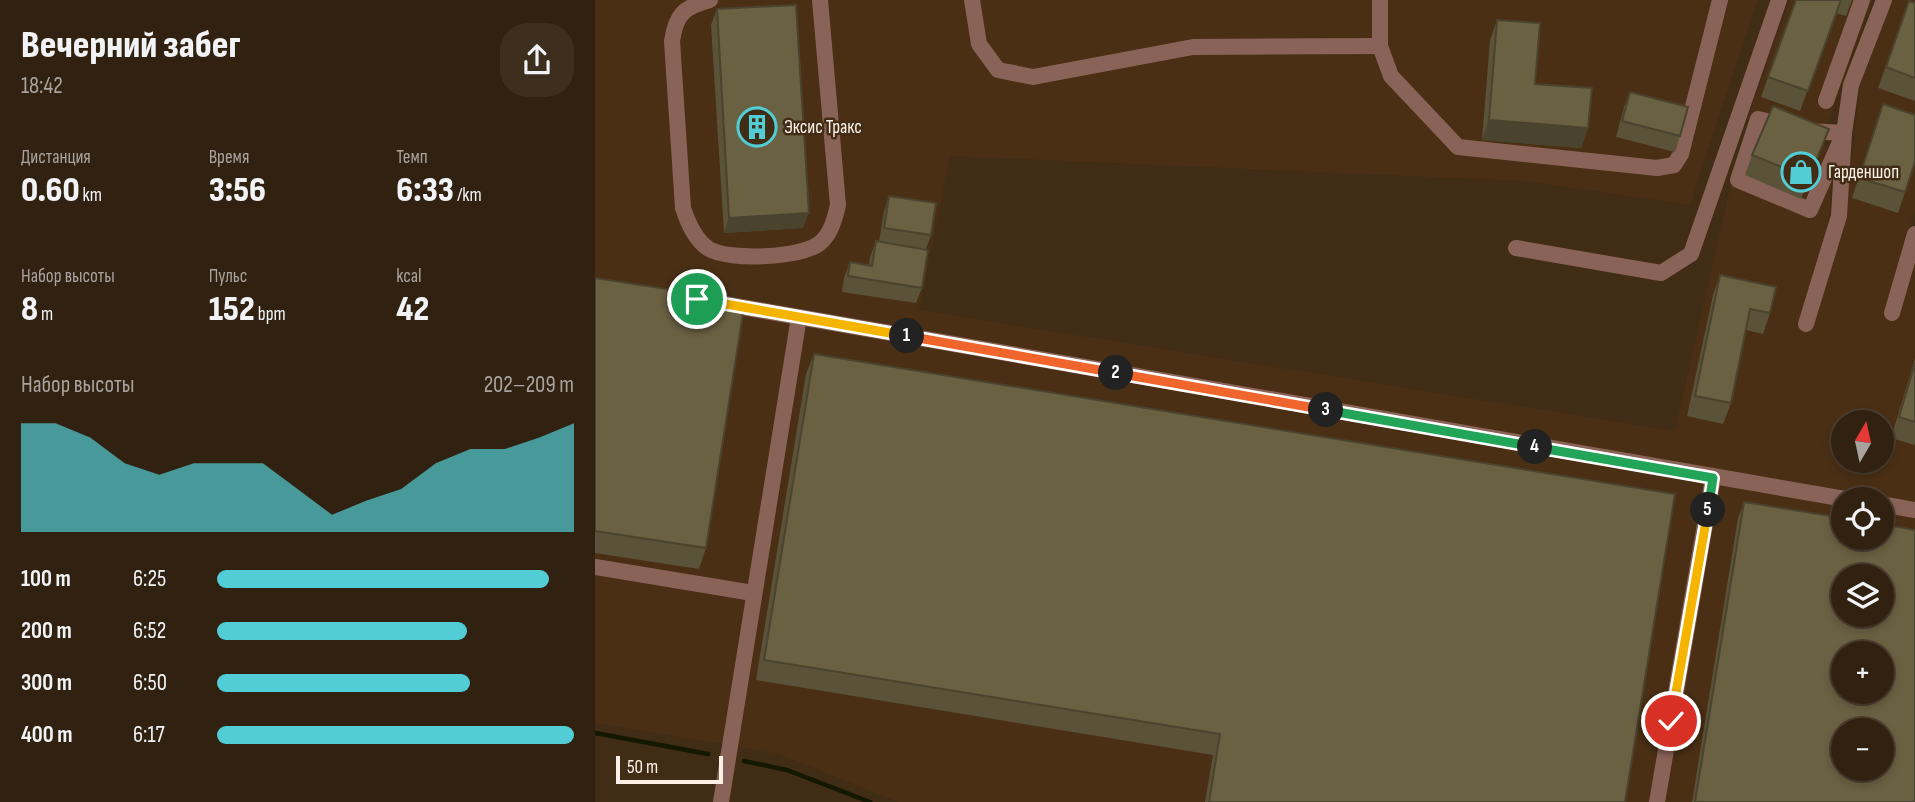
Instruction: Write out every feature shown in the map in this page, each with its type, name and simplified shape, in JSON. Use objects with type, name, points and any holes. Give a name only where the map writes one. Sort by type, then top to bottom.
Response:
[{"type":"lane","points":[[710,0],[691,5],[675,21],[672,41],[683,208],[691,231],[709,249],[734,256],[800,253],[820,243],[832,226],[838,205],[820,0]]},
{"type":"lane","points":[[972,0],[979,44],[997,70],[1033,77],[1193,47],[1380,46]]},
{"type":"lane","points":[[1380,0],[1380,46],[1391,76],[1458,147],[1657,168],[1674,165],[1681,154],[1720,0]]},
{"type":"lane","points":[[1515,248],[1661,273],[1691,254],[1779,0]]},
{"type":"lane","points":[[1826,101],[1862,0]]},
{"type":"lane","points":[[1806,324],[1839,216],[1844,134],[1851,85],[1884,0]]},
{"type":"lane","points":[[1758,119],[1808,131],[1844,134],[1811,210],[1738,180],[1758,119]]},
{"type":"lane","points":[[1892,313],[1915,234]]},
{"type":"lane","points":[[704,300],[1831,497]]},
{"type":"lane","points":[[721,802],[799,317]]},
{"type":"lane","points":[[1657,802],[1713,478]]},
{"type":"lane","points":[[1894,506],[1915,510]]},
{"type":"lane","points":[[595,567],[753,593]]},
{"type":"shaded area","points":[[595,0],[1757,0],[1690,205],[1526,181],[950,156],[919,310],[1675,431],[1730,188],[1753,104],[1790,0],[1872,0],[1821,141],[1828,150],[1830,176],[1830,213],[1825,227],[1844,230],[1860,85],[1891,5],[1895,0],[1915,0],[1915,212],[1906,236],[1915,238],[1915,802],[898,802],[779,754],[595,723]]},
{"type":"building","points":[[1796,0],[1841,0],[1808,91],[1768,77]]},
{"type":"building","points":[[1909,1],[1915,3],[1915,78],[1886,67]]},
{"type":"building","name":"Эксис Тракс","points":[[796,5],[809,213],[729,218],[717,9]]},
{"type":"building","points":[[1497,20],[1540,23],[1535,84],[1592,88],[1588,128],[1489,120]]},
{"type":"building","points":[[1630,92],[1688,107],[1680,136],[1622,121]]},
{"type":"building","points":[[1883,104],[1915,115],[1915,162],[1905,192],[1859,178]]},
{"type":"building","points":[[1773,106],[1829,129],[1809,178],[1752,155]]},
{"type":"building","points":[[889,196],[936,203],[931,235],[884,228]]},
{"type":"building","points":[[876,241],[928,250],[922,288],[848,276],[850,262],[872,266]]},
{"type":"building","points":[[1720,275],[1776,287],[1770,313],[1750,309],[1731,403],[1695,396]]},
{"type":"building","points":[[595,278],[745,301],[706,548],[595,531]]},
{"type":"building","points":[[814,354],[1675,494],[1625,802],[1209,802],[1220,734],[764,660]]},
{"type":"building","points":[[1915,363],[1915,422],[1899,417]]},
{"type":"building","points":[[1744,502],[1831,516],[1831,550],[1894,550],[1894,526],[1915,530],[1915,802],[1695,802]]},
{"type":"waterway","points":[[595,733],[708,754]]},
{"type":"waterway","points":[[744,761],[787,770],[870,802]]},
{"type":"place","name":"Эксис Тракс","points":[[757,127]]},
{"type":"place","name":"Гарденшоп","points":[[1801,172]]},
{"type":"route","points":[[697,299],[1713,478],[1671,721]]}]
